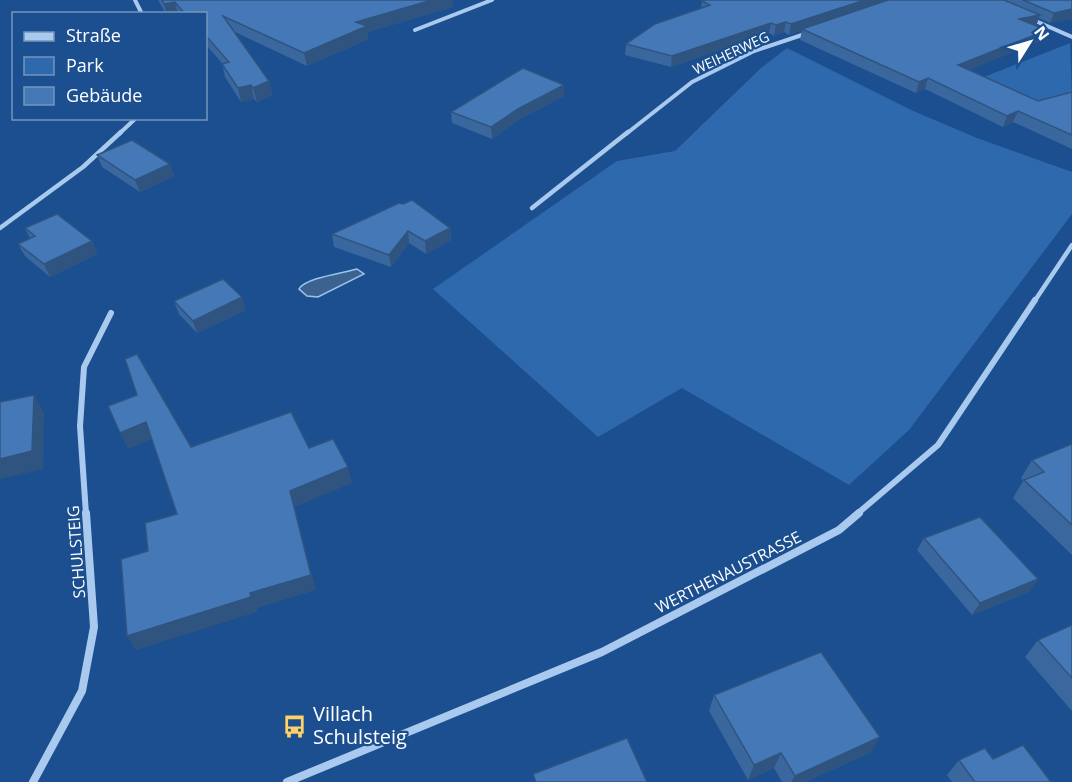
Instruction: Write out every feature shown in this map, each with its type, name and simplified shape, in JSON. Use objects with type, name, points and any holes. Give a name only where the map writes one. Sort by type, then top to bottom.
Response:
[{"type":"street","points":[[415,30],[492,0]]},
{"type":"street","points":[[1022,15],[1072,37]]},
{"type":"street","name":"WEIHERWEG","points":[[532,208],[692,82],[754,51],[816,30]]},
{"type":"street","points":[[0,228],[83,167],[134,120]]},
{"type":"street","name":"WERTHENAUSTRASSE","points":[[287,782],[602,652],[839,530],[938,445],[1072,245]]},
{"type":"street","name":"SCHULSTEIG","points":[[33,782],[82,691],[94,627],[81,414],[84,367],[111,313]]},
{"type":"green space","points":[[1070,43],[1072,99],[1047,113],[974,81]]},
{"type":"green space","points":[[787,48],[911,110],[977,138],[1072,172],[1072,214],[909,430],[849,485],[682,388],[598,437],[433,289],[617,161],[675,151],[761,68]]},
{"type":"shaded area","points":[[357,269],[364,274],[318,297],[307,296],[299,289],[316,279]]},
{"type":"building","points":[[162,0],[432,0],[356,22],[367,26],[304,53],[223,16],[269,81],[253,88],[251,85],[238,88],[222,64],[229,62],[207,37],[207,12],[183,12],[175,2],[164,4]]},
{"type":"building","points":[[865,0],[791,24],[771,23],[672,56],[626,44],[655,24],[710,5],[702,1]]},
{"type":"building","points":[[888,0],[1004,0],[1040,15],[1019,19],[1047,30],[958,65],[1038,101],[1072,92],[1072,135],[1018,111],[1007,116],[928,78],[919,82],[802,29]]},
{"type":"building","points":[[1023,0],[1072,0],[1072,9],[1054,13]]},
{"type":"building","points":[[523,68],[564,85],[518,109],[491,127],[451,112]]},
{"type":"building","points":[[132,140],[170,164],[135,180],[97,155]]},
{"type":"building","points":[[412,200],[450,228],[425,241],[408,231],[389,255],[332,234],[399,203],[403,204]]},
{"type":"building","points":[[57,214],[92,241],[44,264],[18,244],[35,236],[25,228]]},
{"type":"building","points":[[223,279],[242,297],[193,321],[174,301]]},
{"type":"building","points":[[137,354],[191,447],[291,412],[309,448],[333,439],[348,467],[290,491],[311,575],[250,593],[251,597],[127,636],[121,559],[148,551],[145,523],[177,514],[146,422],[120,433],[108,406],[137,395],[125,359]]},
{"type":"building","points":[[34,395],[32,451],[0,459],[0,402]]},
{"type":"building","points":[[1072,444],[1072,525],[1024,480],[1044,472],[1032,460]]},
{"type":"building","points":[[980,517],[1038,579],[980,603],[924,538]]},
{"type":"building","points":[[1072,625],[1072,678],[1038,640]]},
{"type":"building","points":[[821,652],[880,737],[795,776],[781,753],[754,765],[714,695]]},
{"type":"building","points":[[627,738],[647,782],[536,782],[533,774]]},
{"type":"building","points":[[1023,745],[1051,782],[975,782],[959,760],[985,748],[993,759]]},
{"type":"place","name":"Villach Schulsteig","points":[[295,726]]}]
